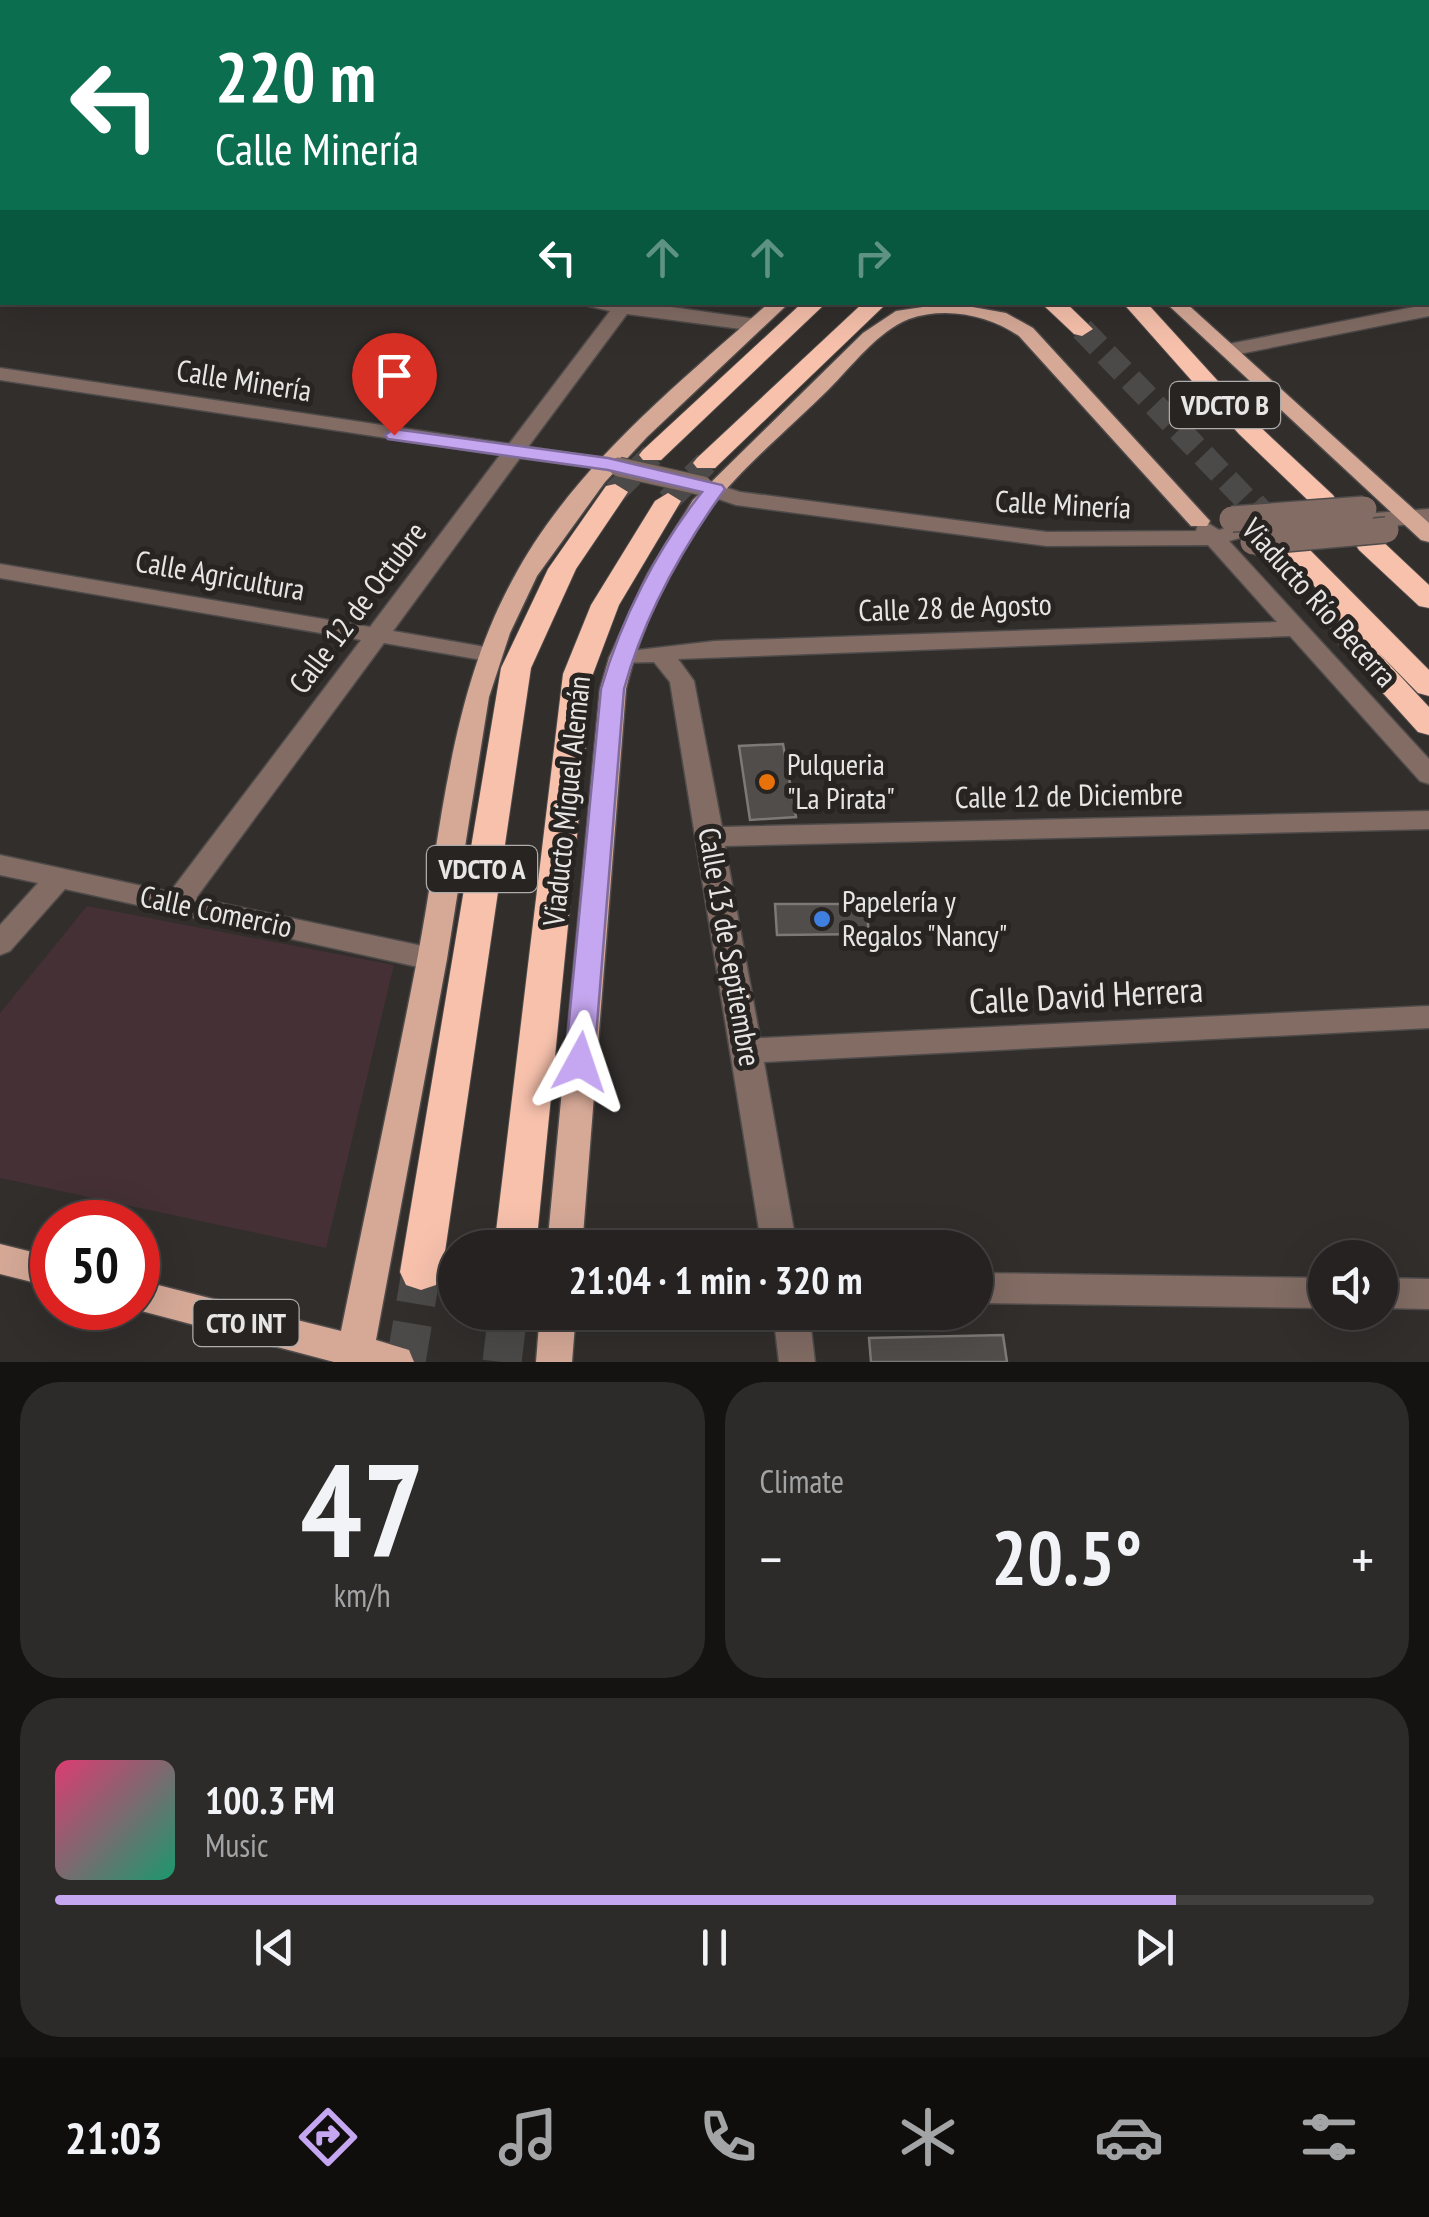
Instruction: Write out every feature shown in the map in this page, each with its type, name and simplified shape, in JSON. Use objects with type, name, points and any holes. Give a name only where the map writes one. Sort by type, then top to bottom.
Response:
[{"type":"highway","points":[[652,454],[813,305]]},
{"type":"highway","points":[[1054,305],[1082,329]]},
{"type":"highway","name":"VDCTO B","points":[[1136,305],[1238,419],[1324,501]]},
{"type":"highway","name":"Viaducto Miguel Alemán","points":[[708,480],[820,355],[867,325]]},
{"type":"highway","name":"VDCTO A","points":[[420,1272],[516,668],[562,569],[614,475]]},
{"type":"highway","name":"Viaducto Miguel Alemán","points":[[516,1230],[578,674],[605,606],[668,501]]},
{"type":"highway","points":[[1373,526],[1429,600]]},
{"type":"highway","name":"Viaducto Río Becerra","points":[[1293,549],[1429,687]]},
{"type":"highway","points":[[1321,577],[1346,635],[1429,726]]},
{"type":"main road","points":[[370,1358],[432,959],[476,697],[488,654],[513,598],[556,524],[614,475],[778,305]]},
{"type":"main road","points":[[1177,305],[1413,513],[1429,537]]},
{"type":"main road","name":"Viaducto Miguel Alemán","points":[[566,1230],[608,728],[621,658],[708,480],[867,325],[936,310],[981,313],[1020,327],[1206,530]]},
{"type":"main road","points":[[0,1259],[30,1266]]},
{"type":"main road","name":"CTO INT","points":[[160,1300],[370,1358]]},
{"type":"main road","points":[[554,1362],[557,1330]]},
{"type":"street","points":[[624,305],[756,325]]},
{"type":"street","name":"Calle 12 de Octubre","points":[[176,904],[624,305]]},
{"type":"street","points":[[1229,350],[1429,310]]},
{"type":"street","name":"Calle Minería","points":[[0,374],[513,454],[614,475],[708,480],[736,498],[1018,536],[1104,540],[1206,530],[1373,526]]},
{"type":"street","points":[[1373,526],[1413,513]]},
{"type":"street","points":[[1373,526],[1429,537]]},
{"type":"street","name":"Viaducto Río Becerra","points":[[1206,530],[1429,776]]},
{"type":"street","points":[[1230,558],[1243,530]]},
{"type":"street","name":"Calle Agricultura","points":[[0,571],[488,654]]},
{"type":"street","name":"Calle 28 de Agosto","points":[[621,658],[715,648],[1292,629]]},
{"type":"street","name":"Calle 13 de Septiembre","points":[[660,653],[682,680],[777,1230]]},
{"type":"street","name":"Calle 12 de Diciembre","points":[[710,837],[1429,820]]},
{"type":"street","name":"Calle Comercio","points":[[0,864],[432,959]]},
{"type":"street","points":[[0,944],[59,877]]},
{"type":"street","name":"Calle David Herrera","points":[[747,1050],[1429,1017]]},
{"type":"street","points":[[993,1288],[1308,1293]]},
{"type":"street","points":[[1398,1293],[1429,1294]]},
{"type":"street","points":[[793,1330],[797,1362]]},
{"type":"shaded area","points":[[87,906],[394,965],[326,1248],[160,1212],[160,1200],[102,1200],[0,1178],[0,1013]]},
{"type":"building","name":"Pulqueria \"La Pirata\"","points":[[783,744],[796,817],[750,820],[739,746]]},
{"type":"building","name":"Papelería y Regalos \"Nancy\"","points":[[775,904],[866,904],[869,934],[777,935]]},
{"type":"building","points":[[1003,1335],[1007,1362],[871,1362],[869,1338]]},
{"type":"tunnel","points":[[1082,329],[1255,509]]},
{"type":"tunnel","points":[[615,492],[652,455]]},
{"type":"tunnel","points":[[668,501],[706,463]]},
{"type":"tunnel","points":[[1252,506],[1277,532]]},
{"type":"tunnel","points":[[406,1362],[421,1272]]},
{"type":"tunnel","points":[[502,1362],[506,1330]]},
{"type":"place","name":"Pulqueria \"La Pirata\"","points":[[767,782]]},
{"type":"place","name":"Papelería y Regalos \"Nancy\"","points":[[822,919]]},
{"type":"route","points":[[394,435],[608,464],[715,489],[700,505],[660,573],[621,658],[612,689],[580,1062]]}]
